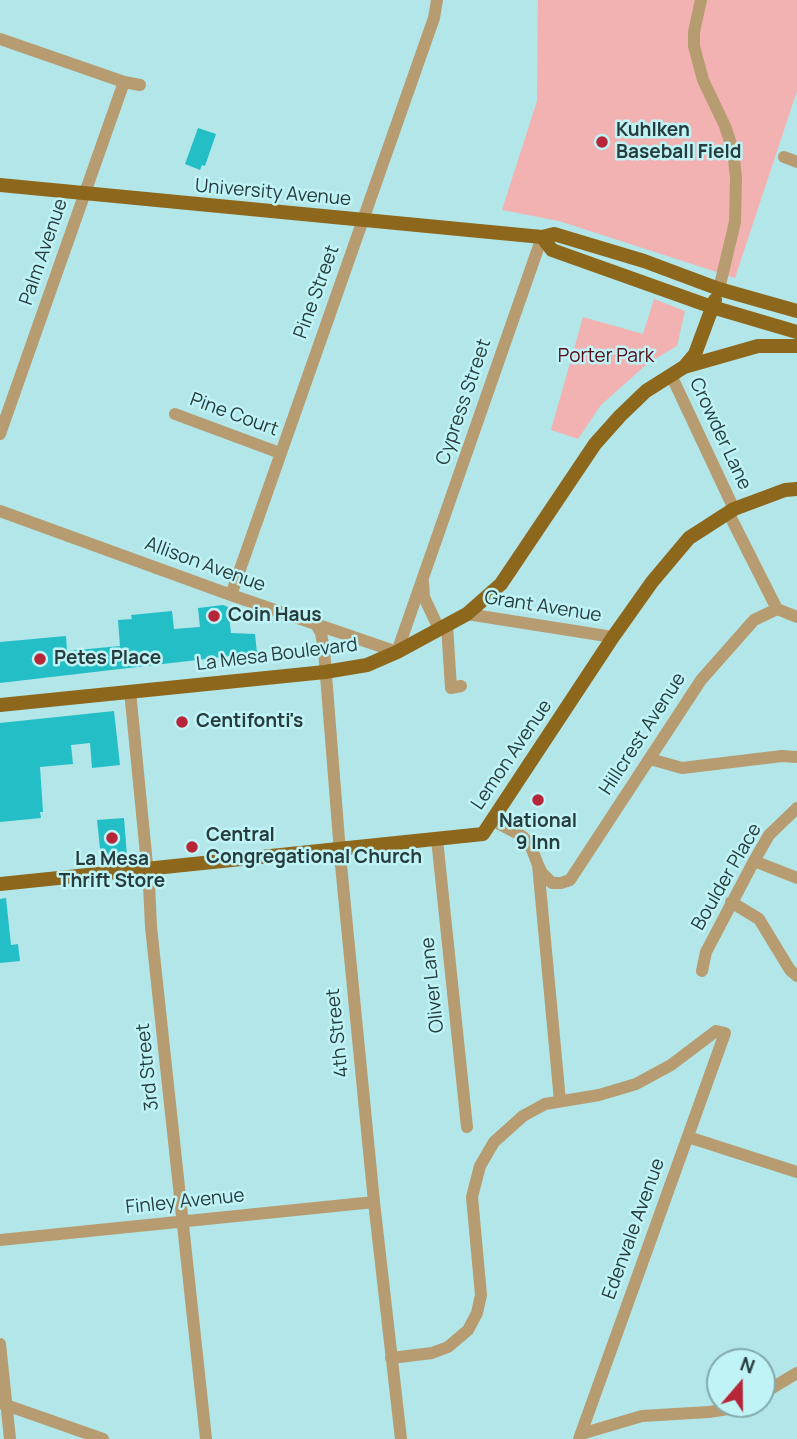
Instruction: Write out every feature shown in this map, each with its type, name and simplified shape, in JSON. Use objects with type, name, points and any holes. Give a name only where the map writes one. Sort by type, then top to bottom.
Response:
[{"type":"main road","name":"University Avenue","points":[[0,185],[542,237],[554,234],[797,312]]},
{"type":"main road","name":"University Avenue","points":[[542,237],[552,250],[712,307],[797,332]]},
{"type":"main road","name":"La Mesa Boulevard","points":[[684,367],[695,354],[719,289]]},
{"type":"main road","name":"La Mesa Boulevard","points":[[0,705],[325,672],[367,665],[397,652],[467,614],[501,584],[595,444],[646,391],[684,367],[758,346],[797,346]]},
{"type":"main road","name":"Lemon Avenue","points":[[0,884],[483,834],[652,582],[690,538],[731,510],[785,490],[797,489]]},
{"type":"street","name":"Pine Street","points":[[231,595],[434,18],[437,0]]},
{"type":"street","points":[[701,0],[694,32],[694,46],[703,80],[725,126],[733,150],[736,178],[735,222],[719,289]]},
{"type":"street","points":[[0,39],[124,82],[140,85]]},
{"type":"street","name":"Palm Avenue","points":[[0,434],[124,82]]},
{"type":"street","name":"Cypress Street","points":[[397,652],[542,237]]},
{"type":"street","name":"Crowder Lane","points":[[671,375],[777,609]]},
{"type":"street","name":"Pine Court","points":[[175,414],[280,453]]},
{"type":"street","name":"Allison Avenue","points":[[0,511],[397,652]]},
{"type":"street","points":[[423,579],[424,597],[443,627],[451,688],[461,686]]},
{"type":"street","points":[[777,609],[797,617]]},
{"type":"street","name":"Hillcrest Avenue","points":[[492,820],[522,836],[530,844],[542,873],[552,883],[570,880],[701,680],[754,620],[777,609]]},
{"type":"street","name":"Grant Avenue","points":[[467,614],[613,638]]},
{"type":"street","name":"4th Street","points":[[316,624],[323,641],[339,849],[401,1439]]},
{"type":"street","name":"3rd Street","points":[[130,691],[153,941],[206,1439]]},
{"type":"street","points":[[650,759],[682,768],[797,757]]},
{"type":"street","name":"Boulder Place","points":[[702,971],[706,952],[769,835],[797,808]]},
{"type":"street","name":"Oliver Lane","points":[[437,839],[467,1127]]},
{"type":"street","points":[[754,862],[797,878]]},
{"type":"street","name":"Hillcrest Avenue","points":[[538,865],[560,1101]]},
{"type":"street","points":[[732,902],[759,919],[790,970],[797,976]]},
{"type":"street","name":"Edenvale Avenue","points":[[560,1101],[599,1095],[636,1084],[671,1065],[716,1031],[726,1033],[580,1436]]},
{"type":"street","points":[[391,1358],[440,1350],[455,1343],[468,1330],[477,1314],[481,1295],[472,1197],[480,1166],[494,1142],[523,1116],[545,1104],[560,1101]]},
{"type":"street","points":[[688,1137],[797,1172]]},
{"type":"street","name":"Finley Avenue","points":[[0,1240],[374,1202]]},
{"type":"street","points":[[0,1344],[3,1404],[10,1439]]},
{"type":"street","points":[[776,1386],[797,1373]]},
{"type":"street","points":[[3,1404],[103,1439]]},
{"type":"street","points":[[580,1436],[642,1416],[706,1412]]},
{"type":"green space","points":[[538,0],[797,0],[797,91],[735,278],[559,221],[502,210],[537,101]]},
{"type":"green space","name":"Porter Park","points":[[654,299],[685,311],[677,346],[648,363],[601,405],[578,439],[551,430],[583,317],[643,334]]},
{"type":"building","points":[[198,128],[216,134],[205,166],[202,165],[200,170],[185,164]]},
{"type":"building","points":[[223,605],[228,607],[231,633],[255,634],[257,653],[0,683],[0,642],[66,636],[67,651],[120,646],[118,620],[132,619],[131,615],[172,611],[174,629],[200,627],[198,608]]},
{"type":"building","points":[[114,711],[120,765],[92,768],[90,743],[71,745],[73,764],[40,767],[43,812],[40,812],[41,818],[0,822],[0,723]]},
{"type":"building","name":"La Mesa Thrift Store","points":[[124,818],[127,856],[101,858],[97,820]]},
{"type":"building","points":[[6,898],[11,945],[18,944],[20,961],[0,963],[0,899]]},
{"type":"place","name":"Kuhlken Baseball Field","points":[[602,142]]},
{"type":"place","name":"Coin Haus","points":[[214,616]]},
{"type":"place","name":"Petes Place","points":[[40,659]]},
{"type":"place","name":"Centifonti's","points":[[182,722]]},
{"type":"place","name":"National 9 Inn","points":[[538,800]]},
{"type":"place","name":"La Mesa Thrift Store","points":[[112,838]]},
{"type":"place","name":"Central Congregational Church","points":[[192,847]]}]
